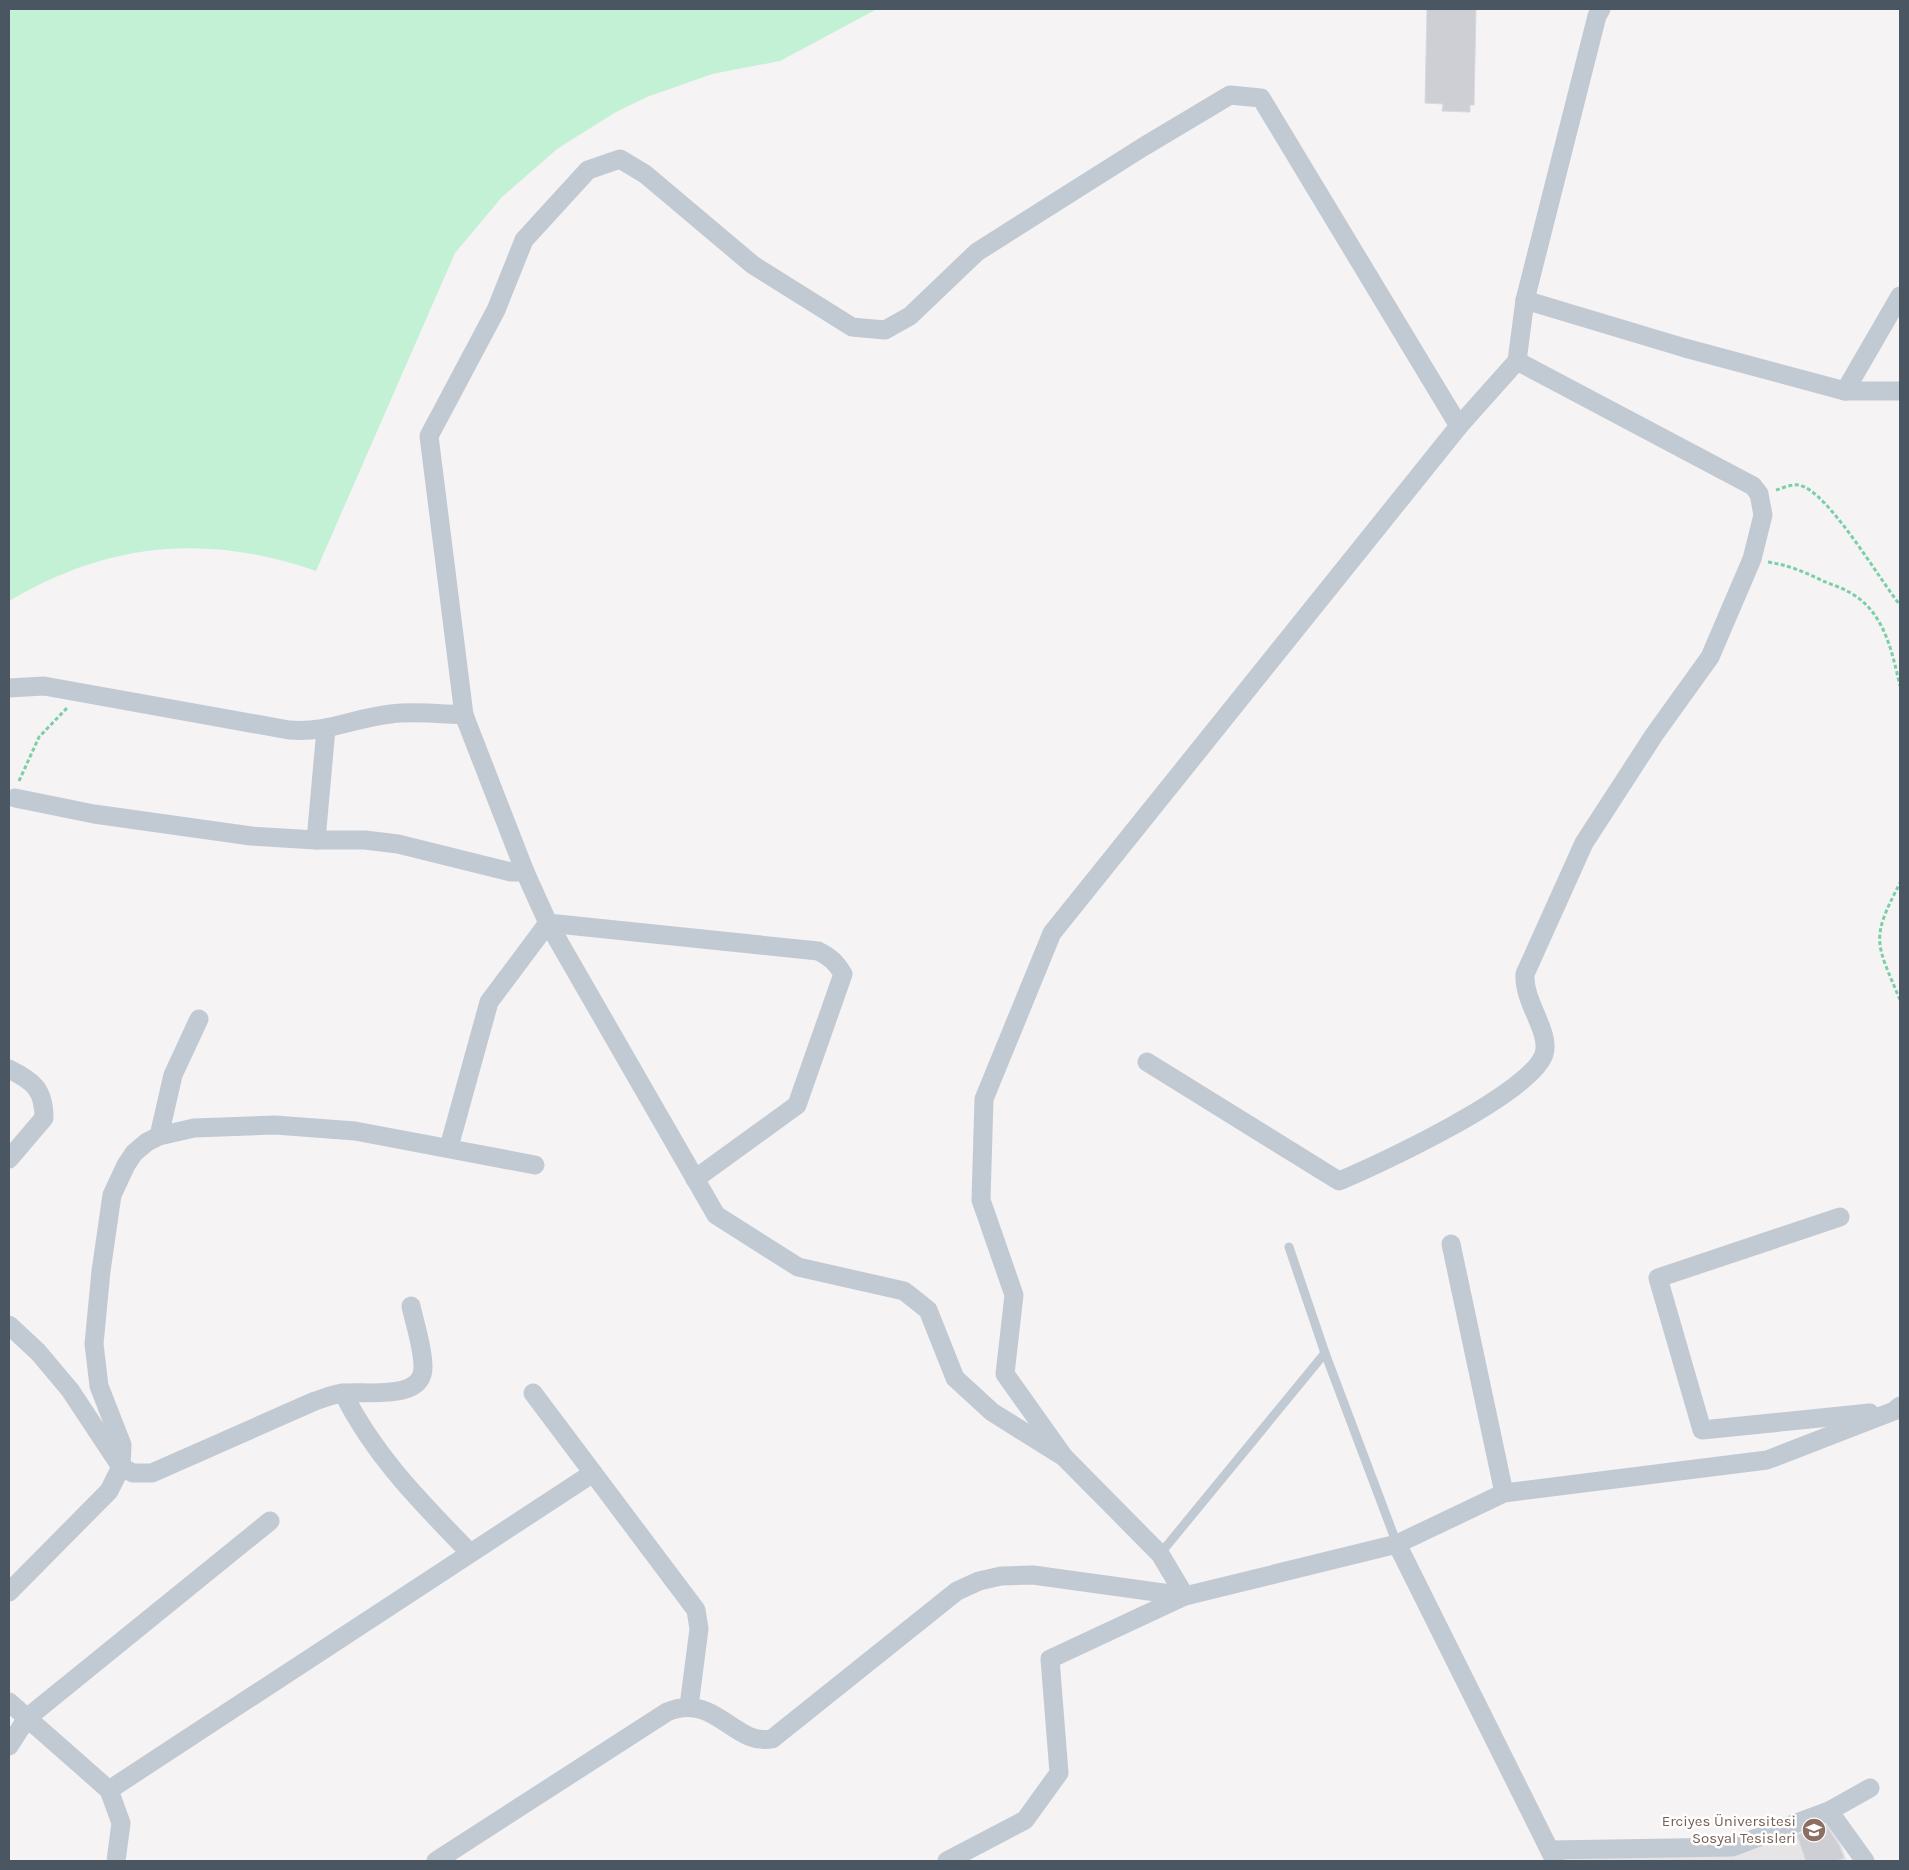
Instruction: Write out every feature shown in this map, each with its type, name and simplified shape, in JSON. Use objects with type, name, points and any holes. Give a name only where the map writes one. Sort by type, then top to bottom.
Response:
[{"type":"street","points":[[1185,1596],[1160,1554],[1064,1457],[1005,1374],[1014,1295],[981,1200],[984,1099],[1052,933],[1459,426],[1516,361],[1525,300],[1601,9]]},
{"type":"street","points":[[1064,1457],[992,1412],[955,1378],[928,1310],[904,1291],[798,1267],[716,1215],[548,923],[525,872],[464,715],[428,436],[496,310],[524,240],[588,170],[620,159],[645,174],[753,265],[852,327],[885,330],[910,316],[977,252],[1143,147],[1230,95],[1261,98],[1459,426]]},
{"type":"street","points":[[1845,391],[1900,296]]},
{"type":"street","points":[[1525,300],[1684,348],[1845,391],[1900,391]]},
{"type":"street","points":[[1147,1062],[1339,1181],[1382,1163],[1445,1130],[1528,1077],[1544,1054],[1546,1041],[1526,995],[1525,974],[1584,843],[1654,734],[1710,657],[1752,559],[1764,515],[1759,494],[1753,486],[1516,361]]},
{"type":"street","points":[[9,688],[44,686],[84,692],[289,730],[326,730],[360,720],[391,714],[464,715]]},
{"type":"street","points":[[316,840],[326,730]]},
{"type":"street","points":[[15,798],[94,814],[251,836],[316,840],[366,840],[398,844],[511,872],[525,872]]},
{"type":"street","points":[[548,923],[818,951],[837,964],[843,974],[798,1106],[695,1179]]},
{"type":"street","points":[[449,1147],[489,1002],[548,923]]},
{"type":"street","points":[[159,1136],[173,1075],[199,1019]]},
{"type":"street","points":[[9,1069],[28,1078],[38,1090],[44,1107],[44,1118],[9,1159]]},
{"type":"street","points":[[9,1592],[109,1491],[122,1467],[122,1445],[105,1406],[95,1364],[94,1344],[109,1210],[118,1179],[134,1153],[147,1142],[159,1136],[194,1128],[275,1125],[355,1131],[449,1147],[535,1165]]},
{"type":"street","points":[[1840,1217],[1658,1278],[1702,1430],[1897,1408]]},
{"type":"street","points":[[1451,1244],[1504,1493]]},
{"type":"street","points":[[9,1325],[38,1352],[70,1390],[122,1467],[133,1473],[152,1473],[315,1401],[343,1393],[407,1390],[419,1381],[423,1367],[411,1306]]},
{"type":"street","points":[[343,1393],[360,1425],[394,1473],[470,1553]]},
{"type":"street","points":[[533,1393],[696,1610],[699,1628],[689,1706]]},
{"type":"street","points":[[947,1861],[1025,1820],[1059,1773],[1050,1658],[1185,1596],[1397,1544],[1504,1493],[1767,1460],[1897,1408]]},
{"type":"street","points":[[109,1790],[593,1472]]},
{"type":"street","points":[[9,1746],[27,1718],[270,1521]]},
{"type":"street","points":[[1397,1544],[1553,1856],[1732,1847],[1829,1811],[1870,1788]]},
{"type":"street","points":[[436,1861],[668,1712],[689,1706],[709,1712],[756,1739],[772,1738],[958,1590],[979,1581],[1001,1576],[1033,1575],[1185,1596]]},
{"type":"street","points":[[9,1702],[109,1790],[121,1823],[116,1861]]},
{"type":"street","points":[[1829,1811],[1865,1861]]},
{"type":"lane","points":[[1289,1247],[1325,1353],[1397,1544]]},
{"type":"lane","points":[[1160,1554],[1325,1353]]},
{"type":"path","points":[[1759,494],[1797,485],[1814,494],[1833,513],[1900,605]]},
{"type":"path","points":[[1752,559],[1782,564],[1804,572],[1854,595],[1866,605],[1876,617],[1888,639],[1900,686]]},
{"type":"path","points":[[15,798],[24,766],[39,737],[84,692]]},
{"type":"path","points":[[1900,883],[1884,914],[1878,936],[1881,954],[1900,1000]]},
{"type":"shaded area","name":"Erciyes Üniversitesi Sosyal Tesisleri","points":[[1831,1816],[1847,1861],[1562,1861],[1560,1857],[1677,1856]]},
{"type":"green space","points":[[9,9],[877,9],[780,61],[712,74],[647,97],[616,112],[557,149],[502,197],[455,253],[316,571],[276,559],[236,551],[197,548],[159,550],[121,556],[83,566],[46,581],[9,601]]},
{"type":"building","points":[[1427,9],[1476,9],[1474,105],[1470,105],[1470,112],[1442,111],[1443,104],[1425,103]]},
{"type":"building","points":[[1826,1825],[1839,1845],[1844,1858],[1835,1861],[1806,1861],[1797,1835]]},
{"type":"place","name":"Erciyes Üniversitesi Sosyal Tesisleri","points":[[1814,1830]]}]
